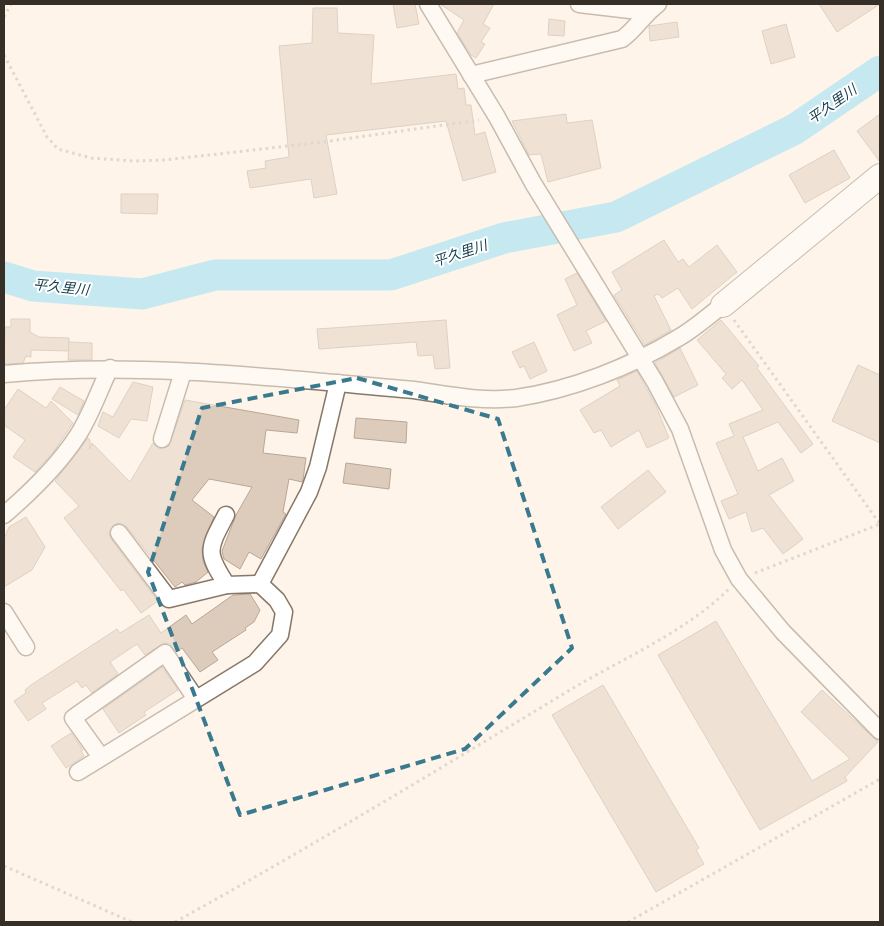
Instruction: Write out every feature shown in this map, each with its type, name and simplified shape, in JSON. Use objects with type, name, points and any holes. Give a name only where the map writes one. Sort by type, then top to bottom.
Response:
[{"type":"street","points":[[428,4],[497,117],[533,183],[585,264],[641,358],[680,429],[723,550],[739,579],[783,632],[880,731]]},
{"type":"street","points":[[579,4],[652,8]]},
{"type":"street","points":[[471,75],[622,39],[634,30],[652,8]]},
{"type":"street","points":[[4,374],[110,368],[338,383],[412,390],[462,398],[507,398],[546,392],[641,358],[679,337],[723,305],[880,176]]},
{"type":"street","points":[[4,515],[33,490],[61,458],[79,433],[110,368]]},
{"type":"street","points":[[162,439],[183,372]]},
{"type":"street","points":[[260,584],[309,492],[318,467],[338,383]]},
{"type":"street","points":[[226,515],[213,540],[211,562],[227,586]]},
{"type":"street","points":[[78,772],[255,663],[280,635],[284,612],[277,600],[260,584],[227,586],[169,599],[119,533]]},
{"type":"street","points":[[4,612],[26,647]]},
{"type":"street","points":[[101,758],[72,718],[165,653],[196,699]]},
{"type":"path","points":[[4,17],[11,4]]},
{"type":"path","points":[[4,54],[47,137],[58,149],[91,158],[134,161],[165,160],[323,142],[497,117]]},
{"type":"path","points":[[175,922],[286,861],[571,689],[671,633],[714,603],[739,579],[880,524],[723,305]]},
{"type":"path","points":[[628,922],[880,778]]},
{"type":"path","points":[[4,866],[132,922]]},
{"type":"highlighted area","points":[[357,378],[498,419],[572,648],[465,749],[240,815],[148,572],[202,408]]},
{"type":"building","points":[[393,4],[415,4],[419,24],[397,28]]},
{"type":"building","points":[[440,4],[494,4],[483,24],[490,28],[481,42],[485,44],[476,58],[471,55],[457,33],[464,20]]},
{"type":"building","points":[[819,4],[880,4],[837,32]]},
{"type":"building","points":[[313,8],[337,8],[338,33],[374,35],[371,84],[456,74],[458,89],[464,88],[466,105],[471,105],[475,135],[485,132],[496,172],[463,181],[446,121],[326,135],[337,194],[314,198],[311,179],[250,188],[247,171],[266,168],[265,161],[289,157],[279,46],[312,43]]},
{"type":"building","points":[[549,19],[565,21],[564,36],[548,35]]},
{"type":"building","points":[[677,22],[679,37],[650,41],[649,26]]},
{"type":"building","points":[[786,24],[795,57],[771,64],[762,31]]},
{"type":"building","points":[[566,114],[567,123],[592,120],[601,168],[548,182],[541,154],[529,155],[512,121]]},
{"type":"building","points":[[880,114],[880,162],[857,131]]},
{"type":"building","points":[[834,150],[850,178],[805,203],[789,175]]},
{"type":"building","points":[[121,194],[158,194],[157,214],[121,213]]},
{"type":"building","points":[[664,240],[678,262],[683,259],[689,267],[717,245],[737,272],[692,309],[678,288],[662,298],[658,294],[654,296],[671,330],[645,345],[614,295],[622,290],[612,272]]},
{"type":"building","points":[[577,273],[606,321],[586,331],[592,343],[574,351],[557,315],[577,305],[565,279]]},
{"type":"building","points":[[11,319],[30,319],[30,332],[39,337],[69,338],[69,351],[31,350],[31,357],[26,356],[23,363],[4,364],[5,327],[11,327]]},
{"type":"building","points":[[446,320],[450,368],[435,369],[433,355],[418,356],[416,342],[319,349],[317,329]]},
{"type":"building","points":[[721,320],[759,366],[757,368],[813,444],[801,453],[778,422],[743,437],[758,471],[782,458],[794,481],[769,495],[803,539],[783,554],[763,528],[752,532],[746,512],[729,519],[721,501],[738,494],[716,443],[734,436],[729,424],[763,410],[742,380],[732,389],[722,378],[726,374],[697,340]]},
{"type":"building","points":[[69,342],[92,343],[92,360],[68,360]]},
{"type":"building","points":[[534,342],[547,371],[530,379],[524,366],[520,368],[512,352]]},
{"type":"building","points":[[680,348],[698,385],[674,397],[655,363]]},
{"type":"building","points":[[858,365],[880,375],[880,443],[832,421]]},
{"type":"building","points":[[637,371],[656,406],[669,438],[647,448],[639,430],[611,447],[601,430],[594,433],[580,410],[620,386],[617,380]]},
{"type":"building","points":[[133,382],[153,387],[147,421],[131,419],[119,438],[98,426],[103,412],[113,417]]},
{"type":"building","points":[[60,387],[84,401],[78,415],[52,399]]},
{"type":"building","points":[[18,389],[46,408],[51,401],[73,423],[54,451],[35,472],[13,457],[25,440],[4,425],[4,410]]},
{"type":"building","points":[[185,400],[299,420],[297,433],[266,430],[263,453],[306,458],[303,480],[302,482],[289,479],[283,512],[286,514],[261,559],[249,552],[240,569],[224,559],[222,551],[236,515],[252,487],[209,479],[192,500],[214,517],[202,549],[203,561],[208,572],[196,582],[185,585],[182,582],[175,587],[127,527],[118,523],[113,525],[109,534],[111,539],[158,601],[141,613],[123,589],[121,591],[64,518],[79,506],[55,481],[88,438],[90,440],[90,449],[92,443],[130,482],[153,443],[159,449],[169,446]]},
{"type":"building","points":[[356,418],[407,422],[406,443],[354,438]]},
{"type":"building","points":[[346,463],[391,469],[389,489],[343,483]]},
{"type":"building","points":[[648,470],[666,492],[618,529],[601,507]]},
{"type":"building","points":[[26,517],[45,547],[32,570],[4,587],[4,539],[9,527]]},
{"type":"building","points":[[250,594],[260,610],[254,622],[245,628],[246,630],[212,652],[218,660],[200,672],[182,648],[176,652],[170,644],[164,643],[145,655],[137,644],[110,662],[118,674],[92,693],[86,685],[82,688],[77,681],[42,703],[46,709],[28,721],[14,701],[26,693],[25,690],[31,685],[117,629],[120,633],[149,615],[161,633],[186,615],[192,624],[233,595]]},
{"type":"building","points":[[716,621],[812,781],[850,759],[801,712],[822,690],[878,742],[845,777],[847,781],[760,830],[658,655]]},
{"type":"building","points":[[162,667],[178,690],[144,712],[146,715],[119,733],[103,709]]},
{"type":"building","points":[[603,685],[699,848],[696,850],[704,864],[656,892],[552,715]]},
{"type":"building","points":[[71,733],[83,750],[81,751],[84,756],[66,768],[51,746]]},
{"type":"waterway","name":"平久里川","points":[[4,277],[33,286],[142,294],[215,275],[391,275],[504,238],[616,217],[795,129],[880,71]]}]
